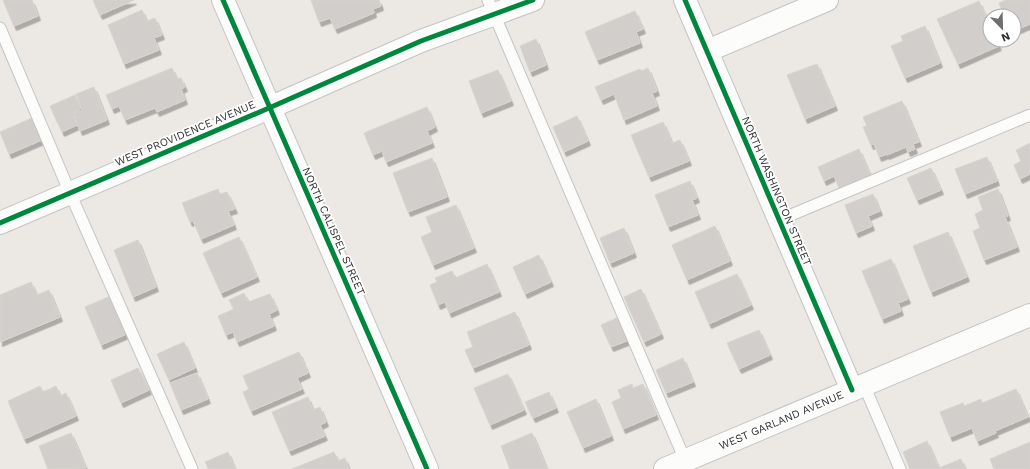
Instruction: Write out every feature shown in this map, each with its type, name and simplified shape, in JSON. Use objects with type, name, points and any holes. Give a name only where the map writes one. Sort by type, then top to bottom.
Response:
[{"type":"street","name":"NORTH CALISPEL STREET","points":[[223,0],[427,469]]},
{"type":"street","name":"WEST PROVIDENCE AVENUE","points":[[0,222],[269,108],[421,41],[491,7],[533,0]]},
{"type":"street","name":"NORTH WASHINGTON STREET","points":[[685,0],[779,220],[858,388]]},
{"type":"street","points":[[707,51],[827,0]]},
{"type":"street","name":"WEST GARLAND AVENUE","points":[[665,469],[687,465],[858,388],[1030,315]]},
{"type":"lane","points":[[491,7],[687,465]]},
{"type":"lane","points":[[0,28],[70,193],[192,469]]},
{"type":"lane","points":[[779,220],[1030,115]]},
{"type":"lane","points":[[858,388],[900,469]]},
{"type":"building","points":[[3,0],[32,0],[38,16],[14,26]]},
{"type":"building","points":[[93,0],[134,0],[100,15]]},
{"type":"building","points":[[311,0],[379,0],[381,6],[373,9],[374,13],[335,29],[330,18],[319,22]]},
{"type":"building","points":[[1006,0],[1030,0],[1030,24],[1022,28],[1022,8],[1001,8],[999,3]]},
{"type":"building","points":[[979,1],[982,8],[982,48],[994,48],[958,64],[937,19]]},
{"type":"building","points":[[142,10],[147,21],[155,18],[162,35],[154,38],[159,50],[124,64],[108,25]]},
{"type":"building","points":[[635,11],[643,29],[636,32],[640,43],[597,60],[585,32]]},
{"type":"building","points":[[925,26],[940,63],[905,78],[891,46],[903,41],[901,36]]},
{"type":"building","points":[[536,39],[546,65],[530,72],[520,46]]},
{"type":"building","points":[[817,64],[835,106],[805,119],[787,75]]},
{"type":"building","points":[[172,68],[177,79],[181,78],[185,87],[181,89],[185,100],[157,112],[155,108],[125,120],[119,106],[112,109],[106,95]]},
{"type":"building","points":[[648,68],[657,91],[652,93],[657,106],[624,120],[614,94],[601,100],[595,87],[640,69],[641,71]]},
{"type":"building","points":[[498,70],[511,101],[481,113],[469,81]]},
{"type":"building","points":[[94,87],[107,120],[80,131],[73,113],[82,110],[76,94]]},
{"type":"building","points":[[75,95],[81,108],[71,113],[77,125],[62,132],[50,106]]},
{"type":"building","points":[[902,101],[919,142],[913,144],[915,149],[908,152],[906,147],[879,157],[874,144],[871,145],[863,127],[867,126],[863,117]]},
{"type":"building","points":[[427,107],[435,127],[427,131],[432,143],[386,162],[382,151],[373,155],[364,133]]},
{"type":"building","points":[[577,116],[588,141],[564,152],[553,127]]},
{"type":"building","points":[[32,118],[42,140],[9,154],[0,132]]},
{"type":"building","points":[[663,122],[672,143],[680,140],[689,161],[649,177],[631,135]]},
{"type":"building","points":[[1030,143],[1030,174],[1020,179],[1014,165],[1021,161],[1016,150]]},
{"type":"building","points":[[859,149],[871,177],[840,190],[834,176],[824,181],[818,167]]},
{"type":"building","points":[[987,157],[997,181],[965,194],[955,169]]},
{"type":"building","points":[[432,158],[447,197],[408,212],[393,173]]},
{"type":"building","points":[[931,168],[941,190],[917,200],[907,178]]},
{"type":"building","points":[[690,181],[697,198],[692,200],[698,215],[668,227],[655,195]]},
{"type":"building","points":[[218,189],[220,194],[227,192],[235,209],[228,211],[234,225],[201,239],[193,221],[190,222],[182,203]]},
{"type":"building","points":[[998,189],[1008,216],[1005,217],[1017,247],[984,260],[973,231],[980,228],[975,214],[983,210],[978,197]]},
{"type":"building","points":[[873,194],[880,211],[868,216],[872,226],[856,233],[845,205]]},
{"type":"building","points":[[456,205],[474,248],[433,265],[421,237],[432,232],[426,217]]},
{"type":"building","points":[[715,226],[730,261],[687,280],[672,245]]},
{"type":"building","points":[[624,228],[634,253],[610,263],[600,238]]},
{"type":"building","points":[[948,232],[967,277],[931,292],[913,246]]},
{"type":"building","points":[[239,237],[257,277],[221,293],[203,253]]},
{"type":"building","points":[[138,240],[156,287],[133,297],[114,250]]},
{"type":"building","points":[[539,255],[551,282],[525,294],[513,267]]},
{"type":"building","points":[[891,259],[908,299],[898,303],[901,311],[882,319],[862,271]]},
{"type":"building","points":[[487,264],[499,292],[449,313],[445,302],[438,305],[430,285],[437,282],[435,278],[452,271],[455,278]]},
{"type":"building","points":[[737,274],[751,305],[709,324],[695,292]]},
{"type":"building","points":[[31,282],[37,295],[49,290],[60,317],[0,342],[0,295]]},
{"type":"building","points":[[641,289],[661,334],[644,342],[624,297]]},
{"type":"building","points":[[244,293],[248,302],[270,294],[277,310],[269,314],[274,326],[237,342],[233,332],[226,335],[218,316],[234,309],[229,300]]},
{"type":"building","points":[[113,295],[129,333],[101,345],[85,307]]},
{"type":"building","points":[[515,312],[529,345],[473,368],[465,350],[473,347],[467,332]]},
{"type":"building","points":[[619,317],[629,340],[611,347],[601,325]]},
{"type":"building","points":[[759,330],[770,355],[739,369],[727,343]]},
{"type":"building","points":[[184,342],[195,368],[169,380],[157,354]]},
{"type":"building","points":[[299,352],[308,373],[297,378],[302,389],[251,411],[243,392],[249,389],[243,376]]},
{"type":"building","points":[[683,358],[693,382],[666,393],[656,370]]},
{"type":"building","points":[[138,368],[149,390],[121,403],[111,380]]},
{"type":"building","points":[[197,373],[208,399],[181,410],[170,383]]},
{"type":"building","points":[[508,374],[524,410],[490,425],[474,388]]},
{"type":"building","points":[[632,384],[633,388],[643,384],[656,415],[623,429],[612,402],[621,398],[618,390]]},
{"type":"building","points":[[40,386],[43,392],[56,386],[60,396],[66,393],[76,416],[24,439],[8,401]]},
{"type":"building","points":[[1016,389],[1028,417],[995,431],[996,433],[977,441],[972,428],[950,437],[940,412],[963,403],[964,406],[981,399],[982,403]]},
{"type":"building","points":[[549,392],[556,408],[533,418],[525,402]]},
{"type":"building","points":[[308,397],[313,410],[320,407],[326,422],[320,425],[325,436],[289,451],[272,412]]},
{"type":"building","points":[[596,399],[611,436],[583,448],[567,412]]},
{"type":"building","points":[[71,433],[86,468],[48,469],[39,446]]},
{"type":"building","points":[[532,433],[547,469],[510,469],[501,446]]},
{"type":"building","points":[[927,441],[939,468],[961,459],[965,469],[910,469],[903,452]]},
{"type":"building","points":[[1030,442],[1030,469],[994,469],[990,459]]},
{"type":"building","points":[[228,452],[235,469],[209,469],[205,462]]},
{"type":"building","points":[[334,452],[338,461],[345,458],[349,469],[292,469]]},
{"type":"cycle path","points":[[223,0],[427,469]]},
{"type":"cycle path","points":[[0,223],[421,41],[533,0]]},
{"type":"cycle path","points":[[685,0],[852,390]]}]
